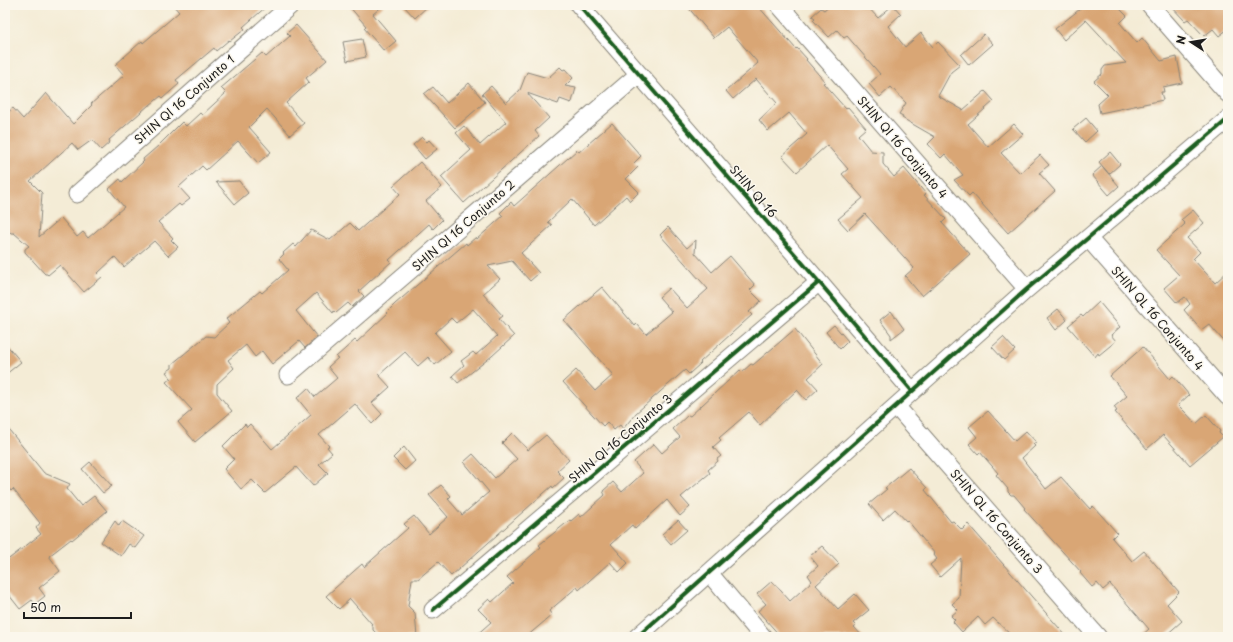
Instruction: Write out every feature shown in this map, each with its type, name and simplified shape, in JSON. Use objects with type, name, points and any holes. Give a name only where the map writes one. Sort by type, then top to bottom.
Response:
[{"type":"street","name":"SHIN QI 16 Conjunto 1","points":[[77,194],[291,5]]},
{"type":"street","name":"SHIN QI 16","points":[[579,5],[912,391]]},
{"type":"street","name":"SHIN QI 16 Conjunto 4","points":[[779,5],[1027,289]]},
{"type":"street","points":[[1150,5],[1228,94]]},
{"type":"street","name":"SHIN QI 16 Conjunto 2","points":[[288,375],[639,74]]},
{"type":"street","points":[[637,637],[1027,289],[1228,119]]},
{"type":"street","name":"SHIN QL 16 Conjunto 4","points":[[1088,238],[1228,397]]},
{"type":"street","name":"SHIN QI 16 Conjunto 3","points":[[433,610],[819,282]]},
{"type":"street","name":"SHIN QL 16 Conjunto 3","points":[[896,406],[1098,637]]},
{"type":"street","points":[[709,573],[763,637]]},
{"type":"building","points":[[173,5],[268,5],[243,27],[245,29],[216,51],[214,48],[176,80],[179,84],[163,98],[161,96],[149,105],[109,140],[110,142],[101,150],[92,140],[78,150],[72,143],[30,181],[42,193],[39,237],[61,218],[77,237],[83,232],[88,238],[124,207],[109,189],[120,179],[122,182],[144,161],[143,159],[182,122],[186,126],[200,113],[202,115],[226,93],[221,88],[262,53],[266,57],[290,36],[287,33],[296,25],[327,60],[306,78],[309,82],[286,103],[304,123],[290,135],[267,109],[249,127],[271,152],[258,163],[238,141],[206,170],[202,166],[179,187],[190,199],[181,206],[179,204],[158,222],[173,238],[171,240],[178,247],[168,256],[154,241],[124,267],[115,257],[98,273],[102,277],[84,292],[60,265],[48,275],[45,274],[25,252],[25,249],[29,246],[5,227],[5,115],[13,108],[23,119],[46,93],[73,124],[92,105],[91,104],[124,75],[115,65],[142,41],[143,43],[179,12]]},
{"type":"building","points":[[348,5],[384,5],[373,14],[396,41],[384,51],[364,28],[366,26]]},
{"type":"building","points":[[403,5],[429,5],[415,18]]},
{"type":"building","points":[[686,5],[757,5],[796,49],[797,48],[807,59],[806,60],[825,82],[823,83],[846,109],[848,107],[866,128],[858,135],[871,151],[883,152],[883,164],[894,177],[904,168],[926,194],[924,195],[946,219],[942,223],[970,254],[922,296],[905,276],[914,268],[865,214],[848,230],[838,219],[863,198],[842,174],[848,169],[827,145],[797,172],[782,156],[807,134],[789,113],[768,131],[759,120],[777,103],[756,79],[733,99],[726,91],[758,63],[727,27],[714,38]]},
{"type":"building","points":[[830,5],[866,5],[878,18],[893,5],[901,14],[888,26],[905,47],[921,33],[933,47],[938,42],[960,65],[951,72],[938,96],[963,110],[985,91],[994,101],[968,124],[988,147],[1014,124],[1023,134],[1001,153],[1020,173],[1040,155],[1049,165],[1039,173],[1055,191],[1008,233],[972,193],[969,196],[954,180],[963,175],[945,154],[941,158],[928,144],[935,137],[902,118],[903,116],[899,114],[906,103],[891,87],[880,97],[869,84],[880,74],[847,36],[844,38],[837,30],[829,37],[813,20],[815,18],[812,16],[821,8],[824,10]]},
{"type":"building","points":[[1085,5],[1116,5],[1127,16],[1120,23],[1137,43],[1142,38],[1161,61],[1177,57],[1182,83],[1163,87],[1164,92],[1161,92],[1163,100],[1100,113],[1098,104],[1108,95],[1094,81],[1102,74],[1102,70],[1105,66],[1126,63],[1086,20],[1064,40],[1055,29]]},
{"type":"building","points":[[1170,5],[1228,5],[1228,29],[1219,36],[1213,29],[1204,36],[1188,19],[1185,21]]},
{"type":"building","points":[[984,34],[993,44],[969,65],[961,55]]},
{"type":"building","points":[[362,39],[366,57],[347,61],[343,42]]},
{"type":"building","points":[[560,67],[563,70],[565,69],[573,78],[565,86],[576,88],[572,102],[571,103],[560,99],[558,104],[527,93],[549,118],[535,131],[539,136],[464,203],[441,177],[471,150],[456,133],[464,126],[480,145],[506,122],[482,94],[491,86],[506,103],[520,90],[527,72],[548,78]]},
{"type":"building","points":[[469,83],[485,102],[455,128],[424,94],[433,87],[447,103]]},
{"type":"building","points":[[1086,118],[1097,131],[1085,142],[1073,129]]},
{"type":"building","points":[[612,123],[641,156],[634,163],[638,167],[626,179],[639,192],[630,201],[626,196],[594,225],[572,199],[548,222],[552,225],[521,253],[539,273],[530,281],[512,261],[488,266],[500,279],[483,294],[503,316],[499,319],[514,336],[458,383],[452,376],[464,365],[461,361],[473,352],[476,355],[497,336],[473,309],[456,323],[451,318],[435,333],[451,351],[435,365],[428,357],[418,366],[405,352],[379,375],[390,387],[372,403],[382,414],[372,424],[355,404],[319,435],[329,446],[327,447],[332,453],[319,464],[328,473],[313,486],[296,467],[265,493],[252,480],[241,489],[224,469],[234,459],[223,446],[245,424],[247,427],[250,424],[272,449],[311,415],[297,398],[308,388],[315,397],[337,378],[328,367],[338,358],[336,357],[355,340],[357,342],[388,313],[387,312],[395,304],[466,243],[467,245],[476,237],[477,239],[503,216],[500,213],[511,202],[514,206],[577,150],[579,152]]},
{"type":"building","points":[[422,137],[427,142],[429,140],[437,149],[425,159],[413,145]]},
{"type":"building","points":[[1110,152],[1120,164],[1109,174],[1099,162]]},
{"type":"building","points":[[420,162],[442,187],[426,201],[442,220],[433,229],[429,224],[389,260],[391,262],[359,291],[364,296],[352,307],[348,303],[336,313],[334,311],[333,313],[316,293],[296,311],[317,337],[305,348],[299,341],[272,364],[262,351],[255,357],[246,345],[228,360],[234,368],[217,384],[217,393],[232,411],[195,442],[178,422],[192,410],[166,382],[171,378],[166,372],[172,368],[172,364],[206,336],[214,337],[229,323],[226,319],[260,291],[262,293],[288,270],[279,259],[293,244],[296,247],[311,230],[330,240],[350,223],[358,231],[400,194],[393,186]]},
{"type":"building","points":[[1102,166],[1119,186],[1109,195],[1092,175]]},
{"type":"building","points":[[239,181],[248,193],[235,204],[216,182]]},
{"type":"building","points":[[1193,210],[1204,223],[1187,238],[1200,252],[1193,259],[1215,283],[1228,271],[1228,346],[1209,324],[1201,330],[1184,310],[1190,304],[1185,297],[1177,303],[1164,288],[1179,275],[1156,250],[1185,224],[1181,220]]},
{"type":"building","points":[[668,227],[687,248],[696,240],[695,253],[712,272],[730,256],[755,285],[750,290],[761,301],[749,312],[752,315],[700,362],[701,363],[689,374],[685,370],[636,413],[623,429],[620,425],[614,430],[607,422],[603,426],[563,382],[576,370],[595,391],[613,375],[564,320],[602,287],[635,326],[637,324],[646,334],[672,312],[659,297],[669,288],[687,308],[708,289],[660,235]]},
{"type":"building","points":[[1099,302],[1120,327],[1111,335],[1116,341],[1099,355],[1098,353],[1095,357],[1068,326],[1081,315],[1083,317]]},
{"type":"building","points":[[1058,309],[1067,320],[1056,330],[1047,318]]},
{"type":"building","points":[[891,311],[904,329],[891,339],[891,335],[880,320]]},
{"type":"building","points":[[834,325],[848,341],[840,349],[826,332]]},
{"type":"building","points":[[795,329],[823,364],[808,378],[818,389],[806,400],[797,390],[760,425],[749,412],[719,438],[721,440],[713,447],[721,456],[717,459],[718,461],[708,470],[710,473],[681,497],[690,507],[680,516],[667,500],[635,529],[632,525],[611,544],[628,563],[619,572],[610,562],[579,590],[577,587],[549,611],[552,615],[526,637],[474,637],[491,622],[478,609],[489,599],[492,602],[513,583],[507,577],[541,547],[539,545],[579,514],[581,517],[605,495],[603,491],[613,482],[622,492],[643,473],[634,462],[654,444],[662,453],[680,437],[673,429],[688,415],[690,416],[740,370],[742,372],[751,364],[753,365]]},
{"type":"building","points":[[1003,337],[1015,350],[1004,360],[992,347]]},
{"type":"building","points":[[5,343],[21,362],[5,375]]},
{"type":"building","points":[[1143,347],[1170,379],[1173,376],[1189,395],[1178,405],[1196,424],[1206,415],[1220,431],[1219,433],[1223,437],[1190,465],[1163,435],[1147,449],[1115,412],[1117,411],[1114,407],[1127,396],[1110,376]]},
{"type":"building","points":[[988,411],[1015,441],[1026,431],[1036,442],[1033,444],[1035,446],[1022,458],[1046,489],[1061,477],[1090,509],[1093,506],[1117,533],[1112,538],[1132,561],[1144,551],[1179,592],[1167,604],[1182,621],[1164,637],[1140,637],[1149,629],[1110,584],[1103,590],[1097,583],[1092,587],[1080,573],[1081,572],[1024,509],[1025,508],[1014,495],[1011,495],[1008,492],[1008,489],[996,475],[998,473],[980,452],[978,454],[969,444],[977,437],[969,427]]},
{"type":"building","points":[[5,425],[44,473],[70,484],[67,489],[81,506],[94,496],[107,511],[72,540],[71,539],[49,556],[60,571],[39,588],[45,596],[35,604],[32,600],[20,609],[5,590],[5,562],[41,534],[36,528],[40,523],[13,489],[11,491],[5,484]]},
{"type":"building","points":[[512,433],[528,450],[546,435],[569,460],[557,471],[564,478],[553,488],[552,486],[451,576],[438,562],[418,579],[412,579],[408,606],[415,613],[417,637],[380,637],[373,630],[372,624],[350,599],[339,609],[326,596],[362,564],[364,567],[408,528],[404,524],[414,516],[429,534],[448,517],[429,495],[441,485],[451,496],[448,499],[462,515],[489,492],[464,462],[473,454],[495,478],[517,459],[502,443]]},
{"type":"building","points":[[404,447],[415,461],[405,470],[393,458]]},
{"type":"building","points":[[90,462],[112,486],[103,493],[82,469]]},
{"type":"building","points":[[909,468],[927,488],[925,490],[951,522],[953,521],[962,530],[968,524],[1067,637],[1013,637],[993,618],[985,625],[978,617],[962,632],[953,622],[955,620],[951,616],[958,610],[952,604],[959,598],[961,558],[940,577],[930,565],[937,559],[934,555],[935,554],[908,521],[907,522],[895,509],[883,520],[869,504]]},
{"type":"building","points":[[678,520],[687,530],[671,544],[662,534]]},
{"type":"building","points":[[115,521],[119,526],[122,521],[144,536],[135,548],[129,544],[121,556],[101,542]]},
{"type":"building","points":[[822,546],[839,564],[816,585],[838,609],[855,594],[869,610],[853,623],[856,626],[854,627],[863,637],[781,637],[758,611],[766,604],[757,594],[772,581],[790,601],[812,581],[808,575],[818,566],[810,556]]},
{"type":"cycle path","points":[[579,5],[912,391]]},
{"type":"cycle path","points":[[637,637],[1027,289],[1228,119]]},
{"type":"cycle path","points":[[433,610],[819,282]]}]
